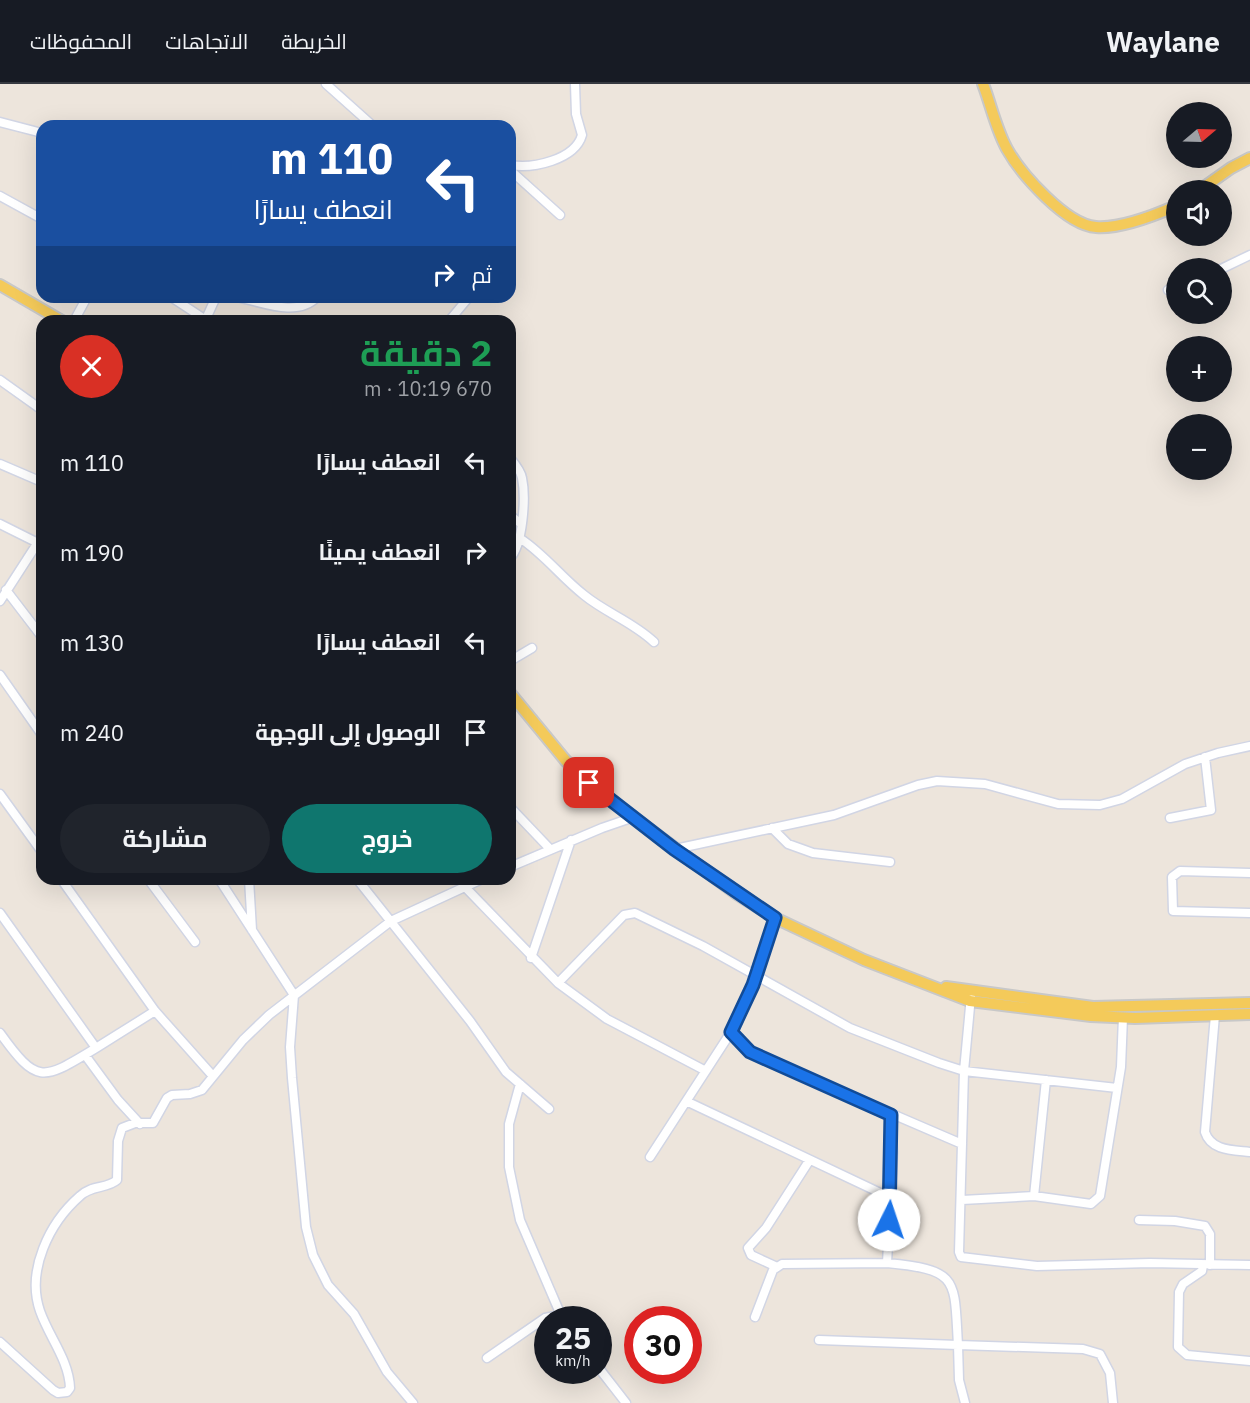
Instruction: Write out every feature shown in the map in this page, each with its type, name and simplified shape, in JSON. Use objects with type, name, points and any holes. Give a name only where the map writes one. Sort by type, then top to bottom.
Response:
[{"type":"main road","points":[[983,84],[998,128],[1013,158],[1035,185],[1078,222],[1094,227],[1112,227],[1166,209]]},
{"type":"main road","points":[[1214,180],[1250,158]]},
{"type":"main road","points":[[0,285],[52,315]]},
{"type":"main road","points":[[516,700],[566,762],[607,798],[674,849],[775,918],[864,960],[934,986],[972,996],[1091,1016],[1250,1014]]},
{"type":"main road","points":[[972,996],[1093,1007],[1250,1003]]},
{"type":"street","points":[[326,84],[366,120]]},
{"type":"street","points":[[516,166],[526,167],[545,162],[577,145],[582,135],[576,114],[575,84]]},
{"type":"street","points":[[0,122],[36,131]]},
{"type":"street","points":[[516,175],[560,215]]},
{"type":"street","points":[[1,199],[36,216]]},
{"type":"street","points":[[1232,264],[1250,255]]},
{"type":"street","points":[[180,303],[198,315]]},
{"type":"street","points":[[269,303],[295,308],[304,307],[309,303]]},
{"type":"street","points":[[454,315],[464,303]]},
{"type":"street","points":[[0,380],[36,406]]},
{"type":"street","points":[[0,464],[36,479]]},
{"type":"street","points":[[516,468],[522,477],[521,538],[516,547]]},
{"type":"street","points":[[516,520],[520,523]]},
{"type":"street","points":[[0,524],[36,539]]},
{"type":"street","points":[[521,538],[546,556],[582,594],[638,627],[654,642]]},
{"type":"street","points":[[0,601],[36,547]]},
{"type":"street","points":[[6,590],[36,630]]},
{"type":"street","points":[[516,658],[532,648]]},
{"type":"street","points":[[0,675],[36,726]]},
{"type":"street","points":[[674,849],[857,809],[918,785],[937,781],[985,784],[1058,804],[1100,805],[1122,799],[1185,764],[1250,746]]},
{"type":"street","points":[[1170,818],[1211,810],[1205,757]]},
{"type":"street","points":[[0,794],[36,844]]},
{"type":"street","points":[[516,813],[550,849]]},
{"type":"street","points":[[516,864],[571,840],[634,818]]},
{"type":"street","points":[[772,828],[788,844],[813,853],[890,862]]},
{"type":"street","points":[[531,958],[571,840]]},
{"type":"street","points":[[1250,873],[1180,871],[1172,877],[1171,891],[1173,911],[1250,913]]},
{"type":"street","points":[[67,885],[155,1011],[212,1075]]},
{"type":"street","points":[[152,885],[195,942]]},
{"type":"street","points":[[223,885],[294,995],[290,1047],[308,1240],[328,1285],[354,1314],[387,1372],[413,1403]]},
{"type":"street","points":[[249,885],[252,930]]},
{"type":"street","points":[[362,885],[470,1021],[506,1072],[549,1109]]},
{"type":"street","points":[[0,1342],[58,1394],[67,1392],[70,1388],[60,1352],[40,1311],[36,1268],[41,1253],[69,1207],[87,1189],[117,1180],[119,1132],[126,1125],[153,1123],[167,1098],[177,1094],[198,1092],[243,1040],[294,995],[391,921],[469,885]]},
{"type":"street","points":[[465,887],[531,958],[558,983],[607,1019],[706,1071]]},
{"type":"street","points":[[0,913],[96,1048]]},
{"type":"street","points":[[558,983],[600,937],[629,913],[647,918],[756,975],[850,1028],[964,1071],[1117,1089]]},
{"type":"street","points":[[650,1157],[688,1102],[731,1032],[756,975],[775,918]]},
{"type":"street","points":[[972,996],[964,1071],[959,1252],[968,1260],[1037,1266],[1250,1265]]},
{"type":"street","points":[[0,1033],[22,1063],[39,1073],[58,1071],[155,1011]]},
{"type":"street","points":[[1215,1015],[1205,1132],[1207,1138],[1216,1146],[1250,1152]]},
{"type":"street","points":[[962,1200],[1034,1197],[1091,1204],[1100,1196],[1123,1055],[1123,1017]]},
{"type":"street","points":[[731,1032],[740,1044],[756,1055],[962,1144]]},
{"type":"street","points":[[85,1055],[110,1090],[140,1124]]},
{"type":"street","points":[[1034,1197],[1046,1080]]},
{"type":"street","points":[[520,1084],[509,1124],[509,1167],[520,1220],[556,1306]]},
{"type":"street","points":[[688,1102],[891,1198]]},
{"type":"street","points":[[887,1263],[891,1198],[891,1115]]},
{"type":"street","points":[[809,1161],[766,1228],[748,1248],[751,1255],[777,1267],[797,1263],[887,1263],[934,1270],[949,1280],[954,1291],[959,1380],[965,1403]]},
{"type":"street","points":[[1139,1220],[1175,1221],[1205,1226],[1210,1234],[1207,1265],[1183,1284],[1179,1292],[1178,1347],[1187,1355],[1250,1361]]},
{"type":"street","points":[[755,1317],[765,1288],[777,1267]]},
{"type":"street","points":[[487,1358],[534,1326]]},
{"type":"street","points":[[819,1340],[1095,1351],[1105,1359],[1113,1403]]},
{"type":"street","points":[[611,1384],[626,1403]]},
{"type":"route","points":[[589,783],[674,849],[775,918],[753,985],[731,1032],[750,1052],[891,1115],[893,1153],[889,1220]]}]
